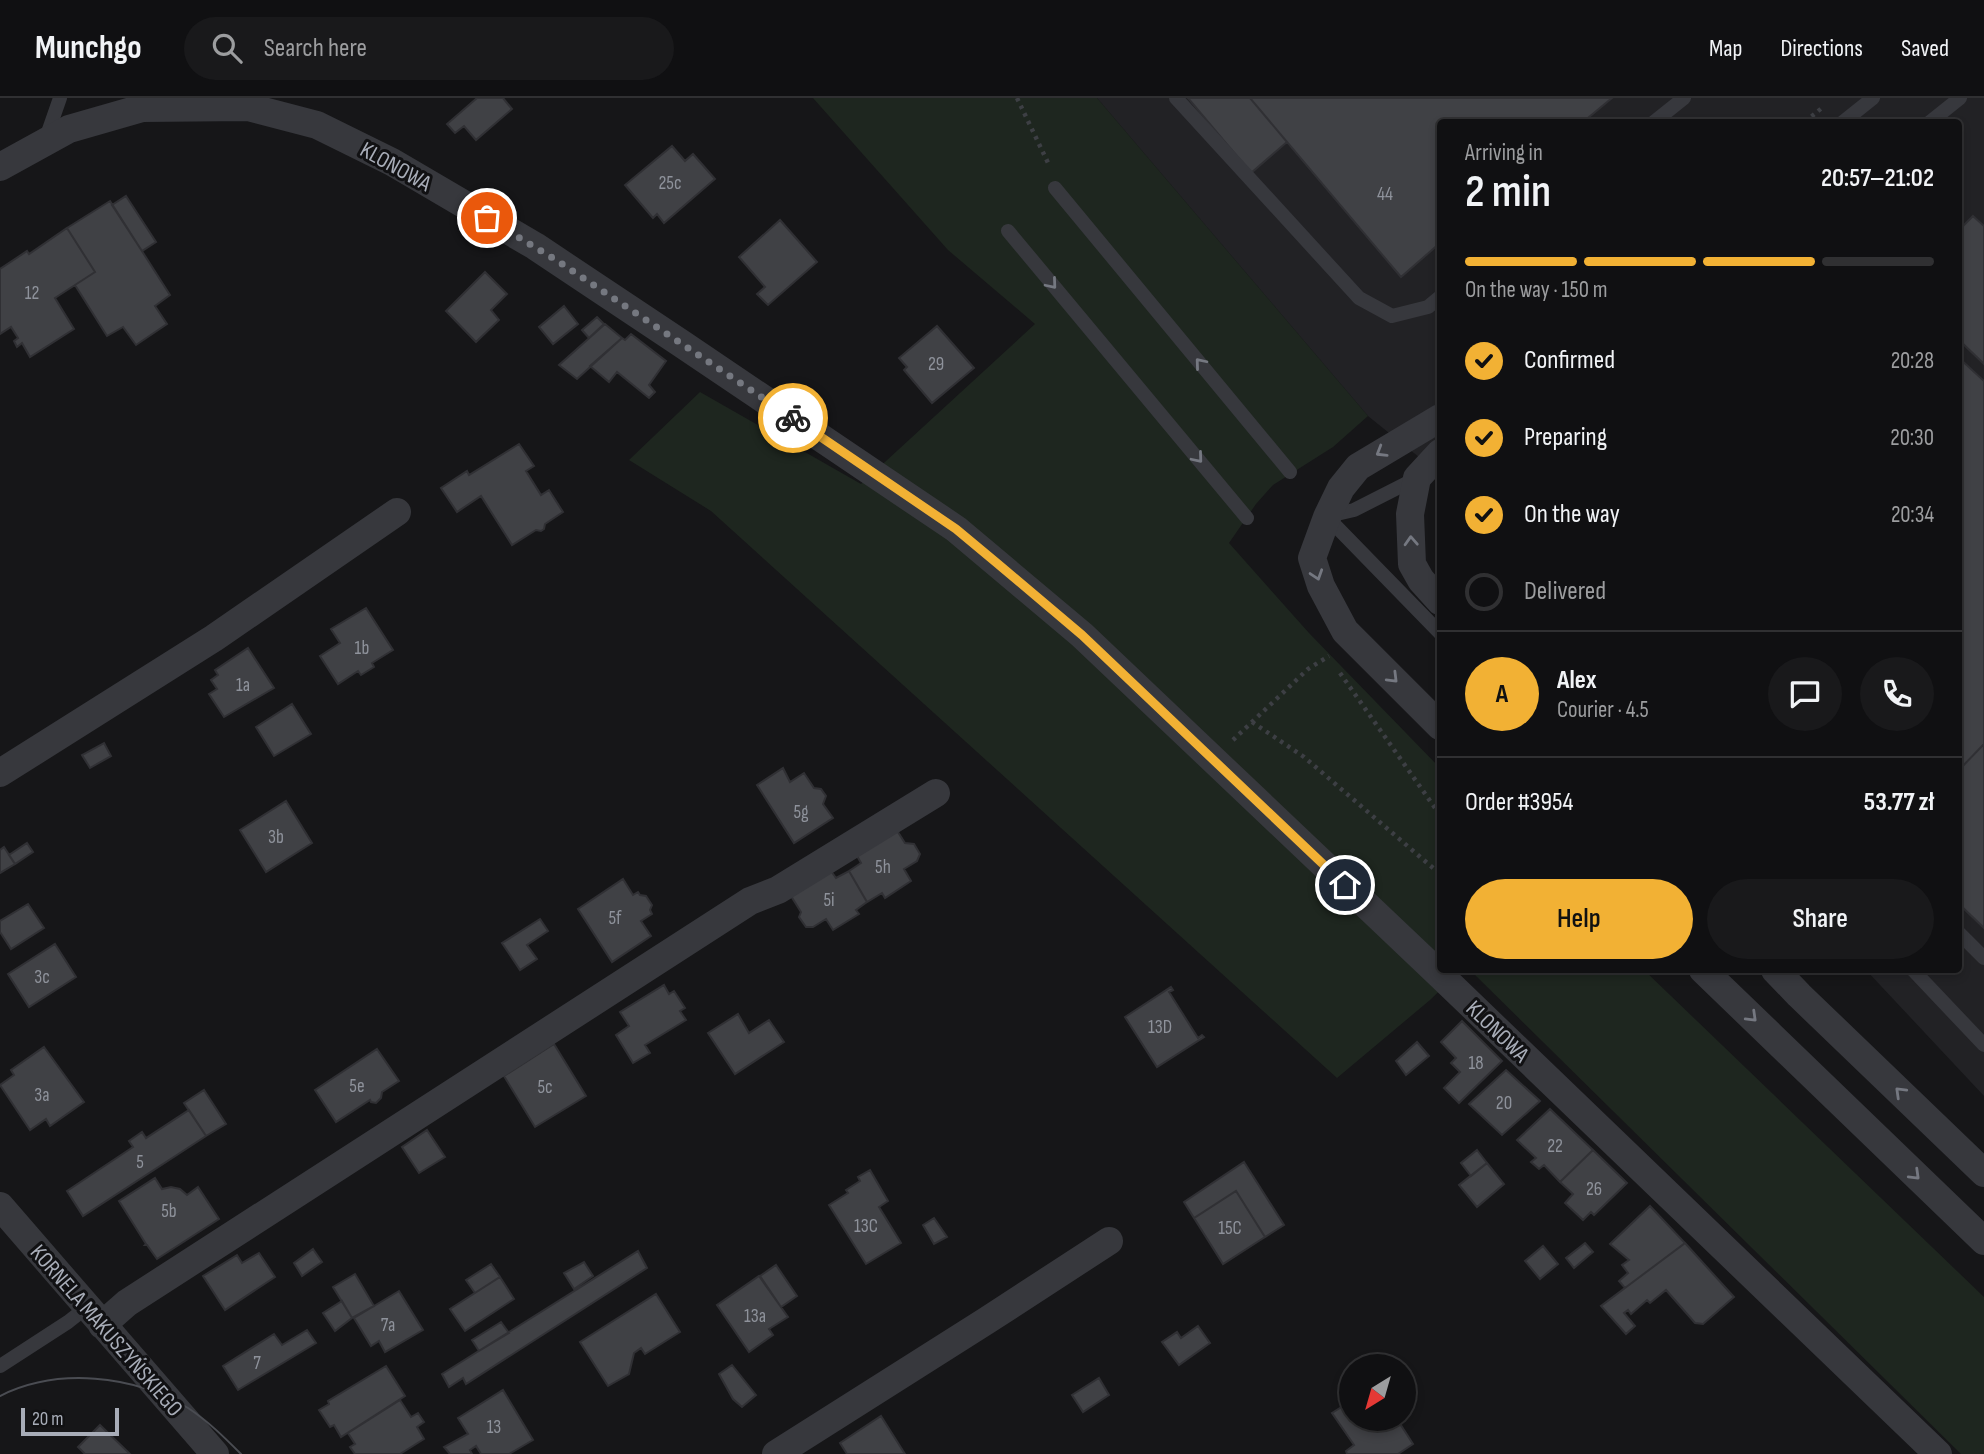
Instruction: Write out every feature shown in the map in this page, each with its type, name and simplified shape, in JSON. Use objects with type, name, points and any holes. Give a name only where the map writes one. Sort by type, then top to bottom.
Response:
[{"type":"street","name":"KLONOWA","points":[[0,167],[69,129],[142,108],[248,107],[317,125],[392,162],[535,246],[956,529],[1092,645],[1437,973]]},
{"type":"street","points":[[1437,420],[1358,467],[1341,488],[1312,558],[1321,586],[1345,631],[1437,723]]},
{"type":"street","points":[[1437,456],[1417,478],[1410,514],[1412,564],[1421,580],[1437,598]]},
{"type":"street","points":[[0,773],[214,638],[397,512]]},
{"type":"street","points":[[94,1316],[138,1296],[750,901],[778,890],[936,793]]},
{"type":"street","name":"KLONOWA","points":[[1437,973],[1938,1454]]},
{"type":"street","points":[[1706,973],[1984,1241]]},
{"type":"street","points":[[1779,973],[1984,1173]]},
{"type":"street","name":"KORNELA MAKUSZYŃSKIEGO","points":[[0,1206],[215,1454]]},
{"type":"street","points":[[776,1454],[1108,1241]]},
{"type":"lane","points":[[45,142],[60,98]]},
{"type":"lane","points":[[1176,98],[1359,298],[1392,316],[1428,307],[1437,300]]},
{"type":"lane","points":[[1658,119],[1684,98]]},
{"type":"lane","points":[[1847,119],[1873,98]]},
{"type":"lane","points":[[1934,119],[1961,98]]},
{"type":"lane","points":[[1055,188],[1290,472]]},
{"type":"lane","points":[[1008,231],[1247,517]]},
{"type":"lane","points":[[1417,478],[1354,510],[1327,517],[1437,630]]},
{"type":"lane","points":[[1962,936],[1984,958]]},
{"type":"lane","points":[[1916,973],[1984,1045]]},
{"type":"lane","points":[[0,1366],[68,1322],[94,1316]]},
{"type":"path","points":[[1017,98],[1049,163],[1055,188]]},
{"type":"path","points":[[1809,119],[1824,106]]},
{"type":"path","points":[[1257,718],[1308,669],[1329,657]]},
{"type":"path","points":[[1337,668],[1437,811]]},
{"type":"path","points":[[1252,722],[1304,757],[1437,871]]},
{"type":"shaded area","points":[[813,98],[1097,98],[1368,416],[1333,447],[1273,485],[1229,543],[1309,633],[1437,765],[1437,973],[1458,973],[1337,1078],[711,511],[629,460],[700,392],[861,484],[1035,324],[948,250]]},
{"type":"shaded area","points":[[1097,98],[1984,98],[1984,1096],[1869,973],[1962,973],[1962,119],[1437,119],[1437,472],[1368,416]]},
{"type":"shaded area","points":[[1473,973],[1647,973],[1984,1297],[1984,1454],[1961,1454]]},
{"type":"building","points":[[477,98],[503,98],[512,109],[476,140],[464,126],[455,133],[447,124]]},
{"type":"building","points":[[1188,98],[1250,98],[1287,142],[1251,173]]},
{"type":"building","points":[[1250,98],[1612,98],[1587,119],[1437,119],[1437,246],[1401,277]]},
{"type":"building","points":[[672,146],[685,161],[693,154],[715,179],[664,223],[657,214],[653,218],[625,185]]},
{"type":"building","points":[[126,196],[156,242],[142,251],[112,205]]},
{"type":"building","points":[[110,201],[170,295],[155,306],[167,324],[136,345],[123,327],[107,336],[75,285],[95,272],[67,228]]},
{"type":"building","points":[[1973,216],[1984,226],[1984,364],[1962,343],[1962,227]]},
{"type":"building","points":[[780,220],[817,262],[768,305],[757,294],[765,287],[739,257]]},
{"type":"building","points":[[67,228],[95,272],[55,298],[74,329],[30,357],[22,343],[17,347],[14,341],[18,338],[11,327],[0,334],[0,269],[27,251],[29,254]]},
{"type":"building","points":[[485,272],[507,294],[491,310],[499,320],[476,342],[446,311]]},
{"type":"building","points":[[564,306],[578,324],[553,344],[539,327]]},
{"type":"building","points":[[597,317],[604,324],[589,338],[582,330]]},
{"type":"building","points":[[605,324],[622,338],[577,379],[559,365]]},
{"type":"building","points":[[937,326],[974,368],[932,403],[904,370],[907,367],[899,358]]},
{"type":"building","points":[[631,334],[666,361],[649,385],[655,392],[649,398],[617,372],[609,382],[590,366],[622,338],[625,340]]},
{"type":"building","points":[[1962,361],[1984,381],[1984,744],[1962,767]]},
{"type":"building","points":[[519,444],[534,466],[526,471],[541,495],[549,490],[563,512],[545,524],[541,531],[536,530],[512,545],[481,496],[457,512],[441,488],[467,471],[469,475]]},
{"type":"building","points":[[366,608],[393,650],[372,663],[374,667],[361,675],[358,671],[338,684],[320,656],[340,643],[331,629]]},
{"type":"building","points":[[248,648],[274,688],[224,717],[209,694],[217,689],[211,680],[218,675],[215,670]]},
{"type":"building","points":[[292,704],[311,734],[274,756],[256,727]]},
{"type":"building","points":[[104,743],[111,756],[90,768],[82,755]]},
{"type":"building","points":[[1984,744],[1984,928],[1962,907],[1962,767]]},
{"type":"building","points":[[783,768],[790,782],[804,773],[814,788],[821,789],[826,796],[823,804],[833,818],[794,843],[757,785]]},
{"type":"building","points":[[286,801],[312,843],[266,872],[240,830]]},
{"type":"building","points":[[896,829],[905,843],[914,844],[920,854],[917,861],[904,869],[911,881],[885,898],[882,893],[867,902],[849,871],[861,863],[856,854]]},
{"type":"building","points":[[27,843],[33,852],[15,864],[9,855]]},
{"type":"building","points":[[4,847],[15,864],[0,873],[0,850]]},
{"type":"building","points":[[831,871],[836,878],[849,871],[867,902],[856,910],[859,914],[833,930],[826,919],[813,927],[806,927],[791,896]]},
{"type":"building","points":[[623,879],[633,895],[638,892],[646,896],[652,905],[652,914],[641,921],[651,936],[612,962],[578,909]]},
{"type":"building","points":[[28,904],[44,928],[11,949],[0,932],[0,921]]},
{"type":"building","points":[[540,919],[548,931],[527,945],[537,959],[520,970],[502,943]]},
{"type":"building","points":[[55,944],[76,977],[29,1007],[8,974]]},
{"type":"building","points":[[664,985],[669,994],[674,991],[685,1008],[680,1011],[686,1020],[645,1045],[650,1053],[633,1063],[616,1035],[629,1026],[620,1012]]},
{"type":"building","points":[[1171,987],[1173,990],[1169,992],[1198,1038],[1202,1035],[1204,1037],[1157,1067],[1125,1017]]},
{"type":"building","points":[[738,1014],[749,1033],[769,1020],[784,1042],[735,1074],[708,1033]]},
{"type":"building","points":[[1462,1021],[1502,1061],[1459,1103],[1444,1088],[1460,1072],[1451,1063],[1456,1058],[1441,1042]]},
{"type":"building","points":[[1417,1042],[1429,1056],[1406,1075],[1396,1061]]},
{"type":"building","points":[[554,1044],[586,1096],[535,1127],[504,1076]]},
{"type":"building","points":[[44,1047],[84,1102],[50,1126],[46,1119],[30,1130],[0,1085],[14,1075],[11,1070]]},
{"type":"building","points":[[377,1049],[399,1081],[382,1092],[376,1103],[370,1100],[336,1122],[315,1090]]},
{"type":"building","points":[[1506,1070],[1540,1101],[1502,1135],[1469,1104]]},
{"type":"building","points":[[204,1090],[226,1124],[206,1136],[184,1103]]},
{"type":"building","points":[[1550,1109],[1593,1150],[1560,1182],[1544,1165],[1539,1169],[1531,1162],[1536,1158],[1517,1140]]},
{"type":"building","points":[[189,1110],[206,1136],[83,1216],[67,1191],[133,1147],[129,1141],[142,1132],[146,1138]]},
{"type":"building","points":[[427,1130],[445,1157],[419,1173],[402,1147]]},
{"type":"building","points":[[1477,1150],[1487,1163],[1471,1176],[1461,1163]]},
{"type":"building","points":[[1593,1150],[1627,1183],[1594,1215],[1591,1212],[1583,1220],[1565,1203],[1573,1194],[1560,1182]]},
{"type":"building","points":[[1244,1162],[1284,1225],[1265,1237],[1236,1191],[1194,1218],[1184,1202]]},
{"type":"building","points":[[1487,1163],[1504,1184],[1477,1207],[1459,1185]]},
{"type":"building","points":[[870,1170],[888,1201],[879,1207],[901,1243],[866,1264],[829,1205],[848,1193],[846,1190],[860,1181],[858,1177]]},
{"type":"building","points":[[155,1178],[162,1189],[180,1189],[187,1195],[198,1187],[219,1219],[157,1259],[145,1245],[119,1201]]},
{"type":"building","points":[[1236,1191],[1265,1237],[1223,1264],[1194,1218]]},
{"type":"building","points":[[1650,1206],[1685,1243],[1625,1288],[1619,1281],[1628,1273],[1622,1265],[1629,1260],[1610,1244]]},
{"type":"building","points":[[934,1218],[947,1237],[934,1244],[923,1225]]},
{"type":"building","points":[[1585,1243],[1593,1252],[1574,1268],[1566,1258]]},
{"type":"building","points":[[1685,1243],[1734,1297],[1703,1324],[1695,1323],[1666,1290],[1650,1303],[1647,1300],[1631,1314],[1628,1310],[1624,1313],[1635,1326],[1626,1334],[1601,1306]]},
{"type":"building","points":[[1543,1246],[1558,1264],[1540,1279],[1525,1261]]},
{"type":"building","points":[[313,1249],[322,1262],[302,1276],[294,1263]]},
{"type":"building","points":[[638,1251],[647,1268],[466,1384],[463,1378],[449,1387],[442,1374]]},
{"type":"building","points":[[259,1253],[275,1277],[225,1310],[203,1276],[237,1255],[242,1263]]},
{"type":"building","points":[[584,1262],[593,1276],[574,1289],[564,1273]]},
{"type":"building","points":[[491,1264],[500,1277],[475,1293],[466,1280]]},
{"type":"building","points":[[776,1265],[797,1296],[781,1307],[760,1276]]},
{"type":"building","points":[[355,1274],[374,1306],[352,1318],[333,1287]]},
{"type":"building","points":[[759,1276],[788,1317],[769,1329],[773,1335],[749,1352],[717,1305]]},
{"type":"building","points":[[500,1277],[514,1299],[465,1331],[450,1309]]},
{"type":"building","points":[[399,1291],[423,1330],[385,1352],[379,1341],[371,1346],[354,1318]]},
{"type":"building","points":[[656,1294],[680,1332],[645,1354],[641,1348],[634,1353],[629,1374],[608,1386],[580,1342]]},
{"type":"building","points":[[342,1301],[352,1318],[335,1331],[323,1313]]},
{"type":"building","points":[[501,1322],[509,1333],[479,1351],[472,1340]]},
{"type":"building","points":[[1198,1326],[1210,1343],[1179,1365],[1162,1342],[1177,1332],[1181,1338]]},
{"type":"building","points":[[307,1330],[316,1343],[238,1390],[223,1366],[274,1334],[282,1345]]},
{"type":"building","points":[[732,1365],[756,1395],[742,1407],[733,1399],[719,1374]]},
{"type":"building","points":[[386,1366],[405,1396],[341,1437],[334,1425],[330,1427],[319,1410],[329,1404],[328,1401]]},
{"type":"building","points":[[1099,1378],[1109,1395],[1083,1412],[1072,1395]]},
{"type":"building","points":[[503,1390],[533,1440],[509,1454],[481,1454],[476,1446],[470,1450],[472,1454],[450,1454],[444,1447],[468,1434],[458,1418]]},
{"type":"building","points":[[400,1400],[411,1417],[418,1413],[424,1422],[417,1427],[424,1439],[400,1454],[355,1454],[350,1447],[355,1444],[348,1433]]},
{"type":"building","points":[[1339,1409],[1339,1423],[1332,1413]]},
{"type":"building","points":[[881,1416],[905,1454],[847,1454],[840,1443]]},
{"type":"building","points":[[100,1425],[130,1454],[85,1454],[78,1447]]},
{"type":"building","points":[[1345,1432],[1405,1432],[1413,1444],[1398,1454],[1347,1454],[1346,1451],[1354,1445]]},
{"type":"tram line","points":[[0,1396],[22,1387],[70,1378],[120,1382],[144,1388],[188,1408],[241,1454]]},
{"type":"way so far","points":[[487,218],[535,246],[793,418]]},
{"type":"route","points":[[793,418],[956,529],[1082,635],[1345,885]]}]
